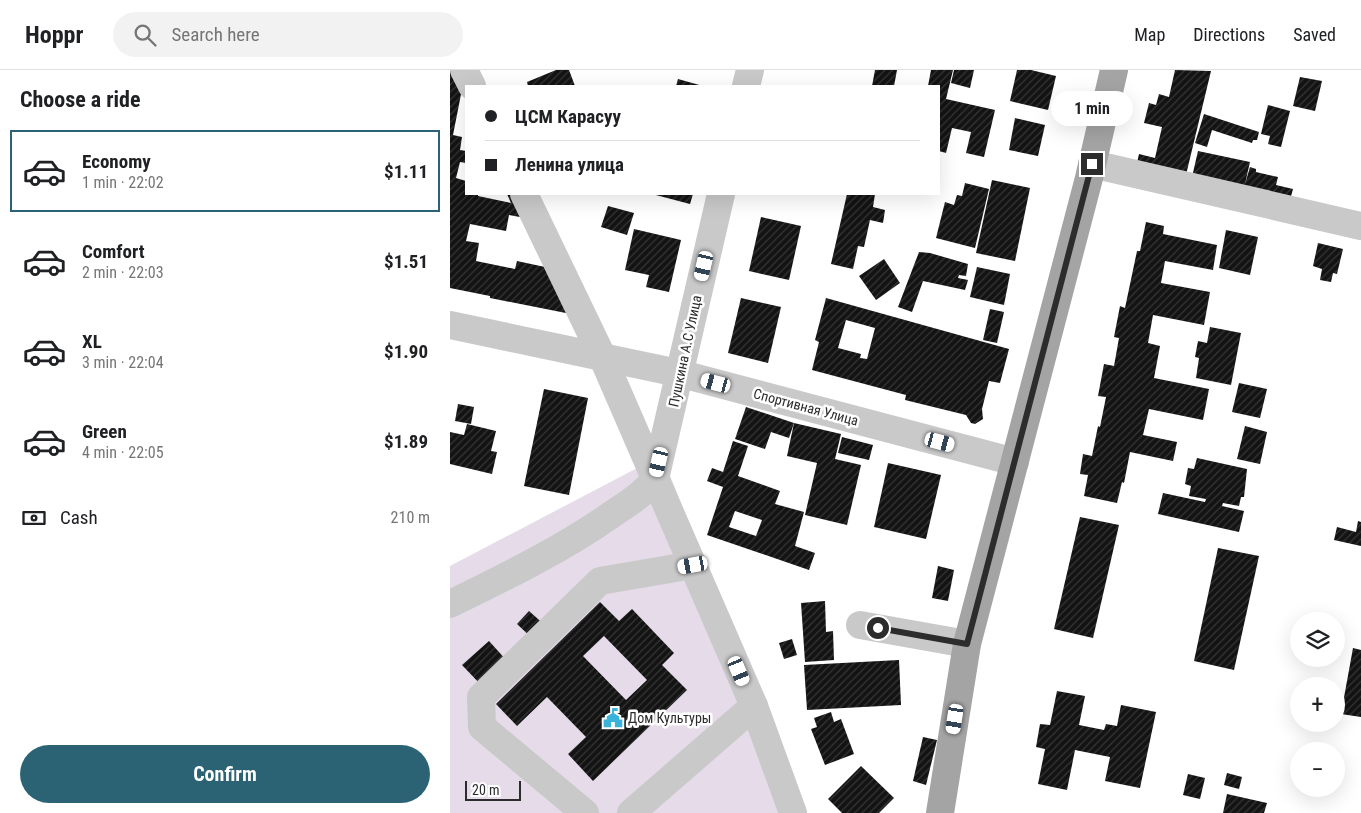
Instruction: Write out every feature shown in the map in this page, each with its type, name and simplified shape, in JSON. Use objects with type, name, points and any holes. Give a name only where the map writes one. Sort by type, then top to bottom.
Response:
[{"type":"main road","points":[[940,813],[967,644],[1092,164],[1114,70]]},
{"type":"street","points":[[464,70],[472,85]]},
{"type":"street","points":[[746,85],[750,70]]},
{"type":"street","points":[[1092,164],[1361,226]]},
{"type":"street","points":[[524,195],[602,356],[754,706],[794,813]]},
{"type":"street","name":"Пушкина А.С Улица","points":[[655,478],[721,195]]},
{"type":"street","name":"Спортивная Улица","points":[[450,325],[678,373],[1015,462]]},
{"type":"street","points":[[450,604],[512,574],[586,533],[646,491],[655,478]]},
{"type":"street","points":[[585,813],[482,727],[481,697],[600,581],[693,565]]},
{"type":"street","points":[[860,625],[967,644]]},
{"type":"street","points":[[631,813],[754,706]]},
{"type":"shaded area","points":[[662,455],[803,813],[450,813],[450,566]]},
{"type":"building","points":[[556,70],[569,70],[575,85],[528,85],[527,82]]},
{"type":"building","points":[[875,70],[897,70],[894,85],[872,85]]},
{"type":"building","points":[[931,70],[953,70],[946,99],[995,110],[984,157],[966,153],[971,132],[952,128],[946,153],[940,151],[940,85],[928,85]]},
{"type":"building","points":[[954,70],[974,70],[970,88],[951,83]]},
{"type":"building","points":[[1017,70],[1031,70],[1056,76],[1048,110],[1010,101]]},
{"type":"building","points":[[1175,70],[1211,71],[1185,179],[1136,167],[1139,154],[1155,158],[1162,127],[1144,123],[1149,103],[1156,105],[1159,94],[1169,97]]},
{"type":"building","points":[[450,71],[465,74],[453,135],[462,137],[460,150],[465,151],[465,163],[460,162],[456,178],[465,181],[465,195],[478,195],[511,203],[507,195],[524,195],[536,220],[509,215],[506,231],[470,224],[466,241],[479,243],[476,261],[515,269],[517,261],[559,270],[581,316],[450,288]]},
{"type":"building","points":[[1300,77],[1322,81],[1315,111],[1293,106]]},
{"type":"building","points":[[678,79],[699,85],[676,85]]},
{"type":"building","points":[[1268,105],[1290,111],[1281,147],[1268,144],[1270,136],[1261,134]]},
{"type":"building","points":[[1204,114],[1259,132],[1257,140],[1253,140],[1252,143],[1212,130],[1207,147],[1195,143]]},
{"type":"building","points":[[1015,118],[1045,125],[1038,156],[1009,150]]},
{"type":"building","points":[[1198,151],[1250,162],[1245,184],[1250,167],[1256,169],[1256,172],[1278,177],[1276,185],[1293,189],[1290,200],[1192,177]]},
{"type":"building","points":[[992,180],[1030,188],[1015,261],[976,253]]},
{"type":"building","points":[[965,183],[989,189],[975,248],[936,238],[945,202],[954,205],[957,195],[962,196]]},
{"type":"building","points":[[656,195],[693,195],[690,204]]},
{"type":"building","points":[[847,195],[875,195],[873,207],[885,210],[883,223],[870,220],[864,247],[858,246],[853,269],[831,264]]},
{"type":"building","points":[[608,206],[634,213],[627,235],[601,227]]},
{"type":"building","points":[[761,217],[801,226],[789,280],[749,271]]},
{"type":"building","points":[[1146,222],[1164,226],[1163,234],[1217,245],[1213,270],[1165,261],[1161,283],[1210,292],[1204,325],[1153,315],[1148,343],[1160,346],[1154,378],[1209,389],[1203,420],[1149,409],[1143,435],[1177,442],[1173,461],[1130,452],[1124,483],[1122,482],[1117,503],[1084,496],[1088,475],[1080,474],[1083,454],[1092,456],[1098,426],[1100,427],[1106,397],[1098,396],[1104,364],[1114,366],[1119,338],[1114,337],[1120,306],[1125,308],[1137,251],[1140,251]]},
{"type":"building","points":[[634,229],[681,240],[669,292],[646,287],[649,275],[625,270]]},
{"type":"building","points":[[1226,230],[1258,237],[1250,275],[1219,268]]},
{"type":"building","points":[[1318,243],[1343,249],[1337,274],[1333,273],[1331,282],[1320,280],[1322,269],[1313,266]]},
{"type":"building","points":[[919,252],[930,253],[968,264],[966,276],[959,275],[958,278],[968,280],[965,290],[923,281],[912,312],[898,307]]},
{"type":"building","points":[[884,259],[900,283],[876,300],[859,276]]},
{"type":"building","points":[[977,267],[1010,274],[1004,305],[970,297]]},
{"type":"building","points":[[741,298],[781,307],[768,363],[728,353]]},
{"type":"building","points":[[826,298],[1009,349],[1000,383],[989,381],[982,409],[983,419],[975,424],[971,423],[966,415],[905,400],[906,395],[812,370],[819,342],[815,340]],"holes":[[[846,320],[875,328],[867,359],[860,358],[861,354],[838,348]]]},
{"type":"building","points":[[990,309],[1004,312],[997,343],[983,340]]},
{"type":"building","points":[[1210,327],[1241,333],[1231,385],[1196,378],[1199,358],[1195,357],[1198,341],[1207,343]]},
{"type":"building","points":[[1239,383],[1267,389],[1260,418],[1232,412]]},
{"type":"building","points":[[544,389],[588,398],[569,495],[524,486]]},
{"type":"building","points":[[458,404],[474,407],[471,424],[455,421]]},
{"type":"building","points":[[746,407],[794,423],[789,438],[771,432],[765,449],[735,439]]},
{"type":"building","points":[[794,423],[841,434],[835,459],[861,465],[847,525],[805,515],[817,463],[787,456]]},
{"type":"building","points":[[467,424],[496,431],[491,451],[497,452],[492,474],[450,464],[450,432],[464,435]]},
{"type":"building","points":[[1245,426],[1267,432],[1260,464],[1237,459]]},
{"type":"building","points":[[842,437],[873,445],[869,460],[838,453]]},
{"type":"building","points":[[733,441],[748,446],[738,476],[780,491],[775,504],[804,512],[795,546],[815,553],[809,570],[707,535],[723,487],[707,481],[712,468],[723,472]],"holes":[[[735,511],[762,520],[756,536],[729,527]]]},
{"type":"building","points":[[1197,458],[1247,469],[1244,497],[1241,497],[1239,506],[1223,503],[1222,506],[1244,511],[1239,532],[1158,514],[1163,493],[1205,502],[1206,499],[1189,496],[1191,486],[1185,484],[1188,468],[1194,469]]},
{"type":"building","points":[[888,463],[941,475],[926,539],[874,527]]},
{"type":"building","points":[[1080,517],[1119,525],[1093,638],[1054,629]]},
{"type":"building","points":[[1358,521],[1361,522],[1361,546],[1334,540],[1337,527],[1356,532]]},
{"type":"building","points":[[1218,548],[1259,556],[1234,670],[1194,661]]},
{"type":"building","points":[[938,566],[954,570],[948,601],[932,598]]},
{"type":"building","points":[[825,601],[826,632],[833,631],[834,660],[805,662],[801,603]]},
{"type":"building","name":"Дом Культуры","points":[[600,602],[619,621],[632,609],[674,653],[662,665],[687,690],[593,781],[568,754],[586,737],[547,697],[517,726],[496,704]],"holes":[[[604,636],[647,680],[626,700],[583,656]]]},
{"type":"building","points":[[529,611],[547,627],[534,640],[517,624]]},
{"type":"building","points":[[792,639],[797,655],[784,659],[779,643]]},
{"type":"building","points":[[489,641],[508,662],[482,686],[462,665]]},
{"type":"building","points":[[1353,648],[1361,650],[1361,717],[1345,715],[1345,692]]},
{"type":"building","points":[[899,660],[901,705],[807,710],[804,665]]},
{"type":"building","points":[[1057,691],[1085,696],[1079,725],[1104,730],[1106,724],[1117,726],[1121,705],[1156,712],[1140,788],[1105,781],[1110,757],[1075,750],[1067,790],[1038,784],[1045,749],[1036,747],[1040,724],[1050,725]]},
{"type":"building","points":[[831,712],[834,722],[841,719],[854,754],[825,765],[811,729],[817,727],[814,718]]},
{"type":"building","points":[[923,737],[937,740],[926,785],[913,781]]},
{"type":"building","points":[[861,766],[894,798],[879,813],[842,813],[828,799]]},
{"type":"building","points":[[1227,773],[1242,777],[1239,789],[1224,785]]},
{"type":"building","points":[[1188,774],[1205,778],[1200,799],[1183,795]]},
{"type":"building","points":[[1227,794],[1267,803],[1264,813],[1223,813]]},
{"type":"place","name":"Дом Культуры","points":[[613,718]]},
{"type":"route","points":[[878,628],[967,644],[1092,164]]}]
